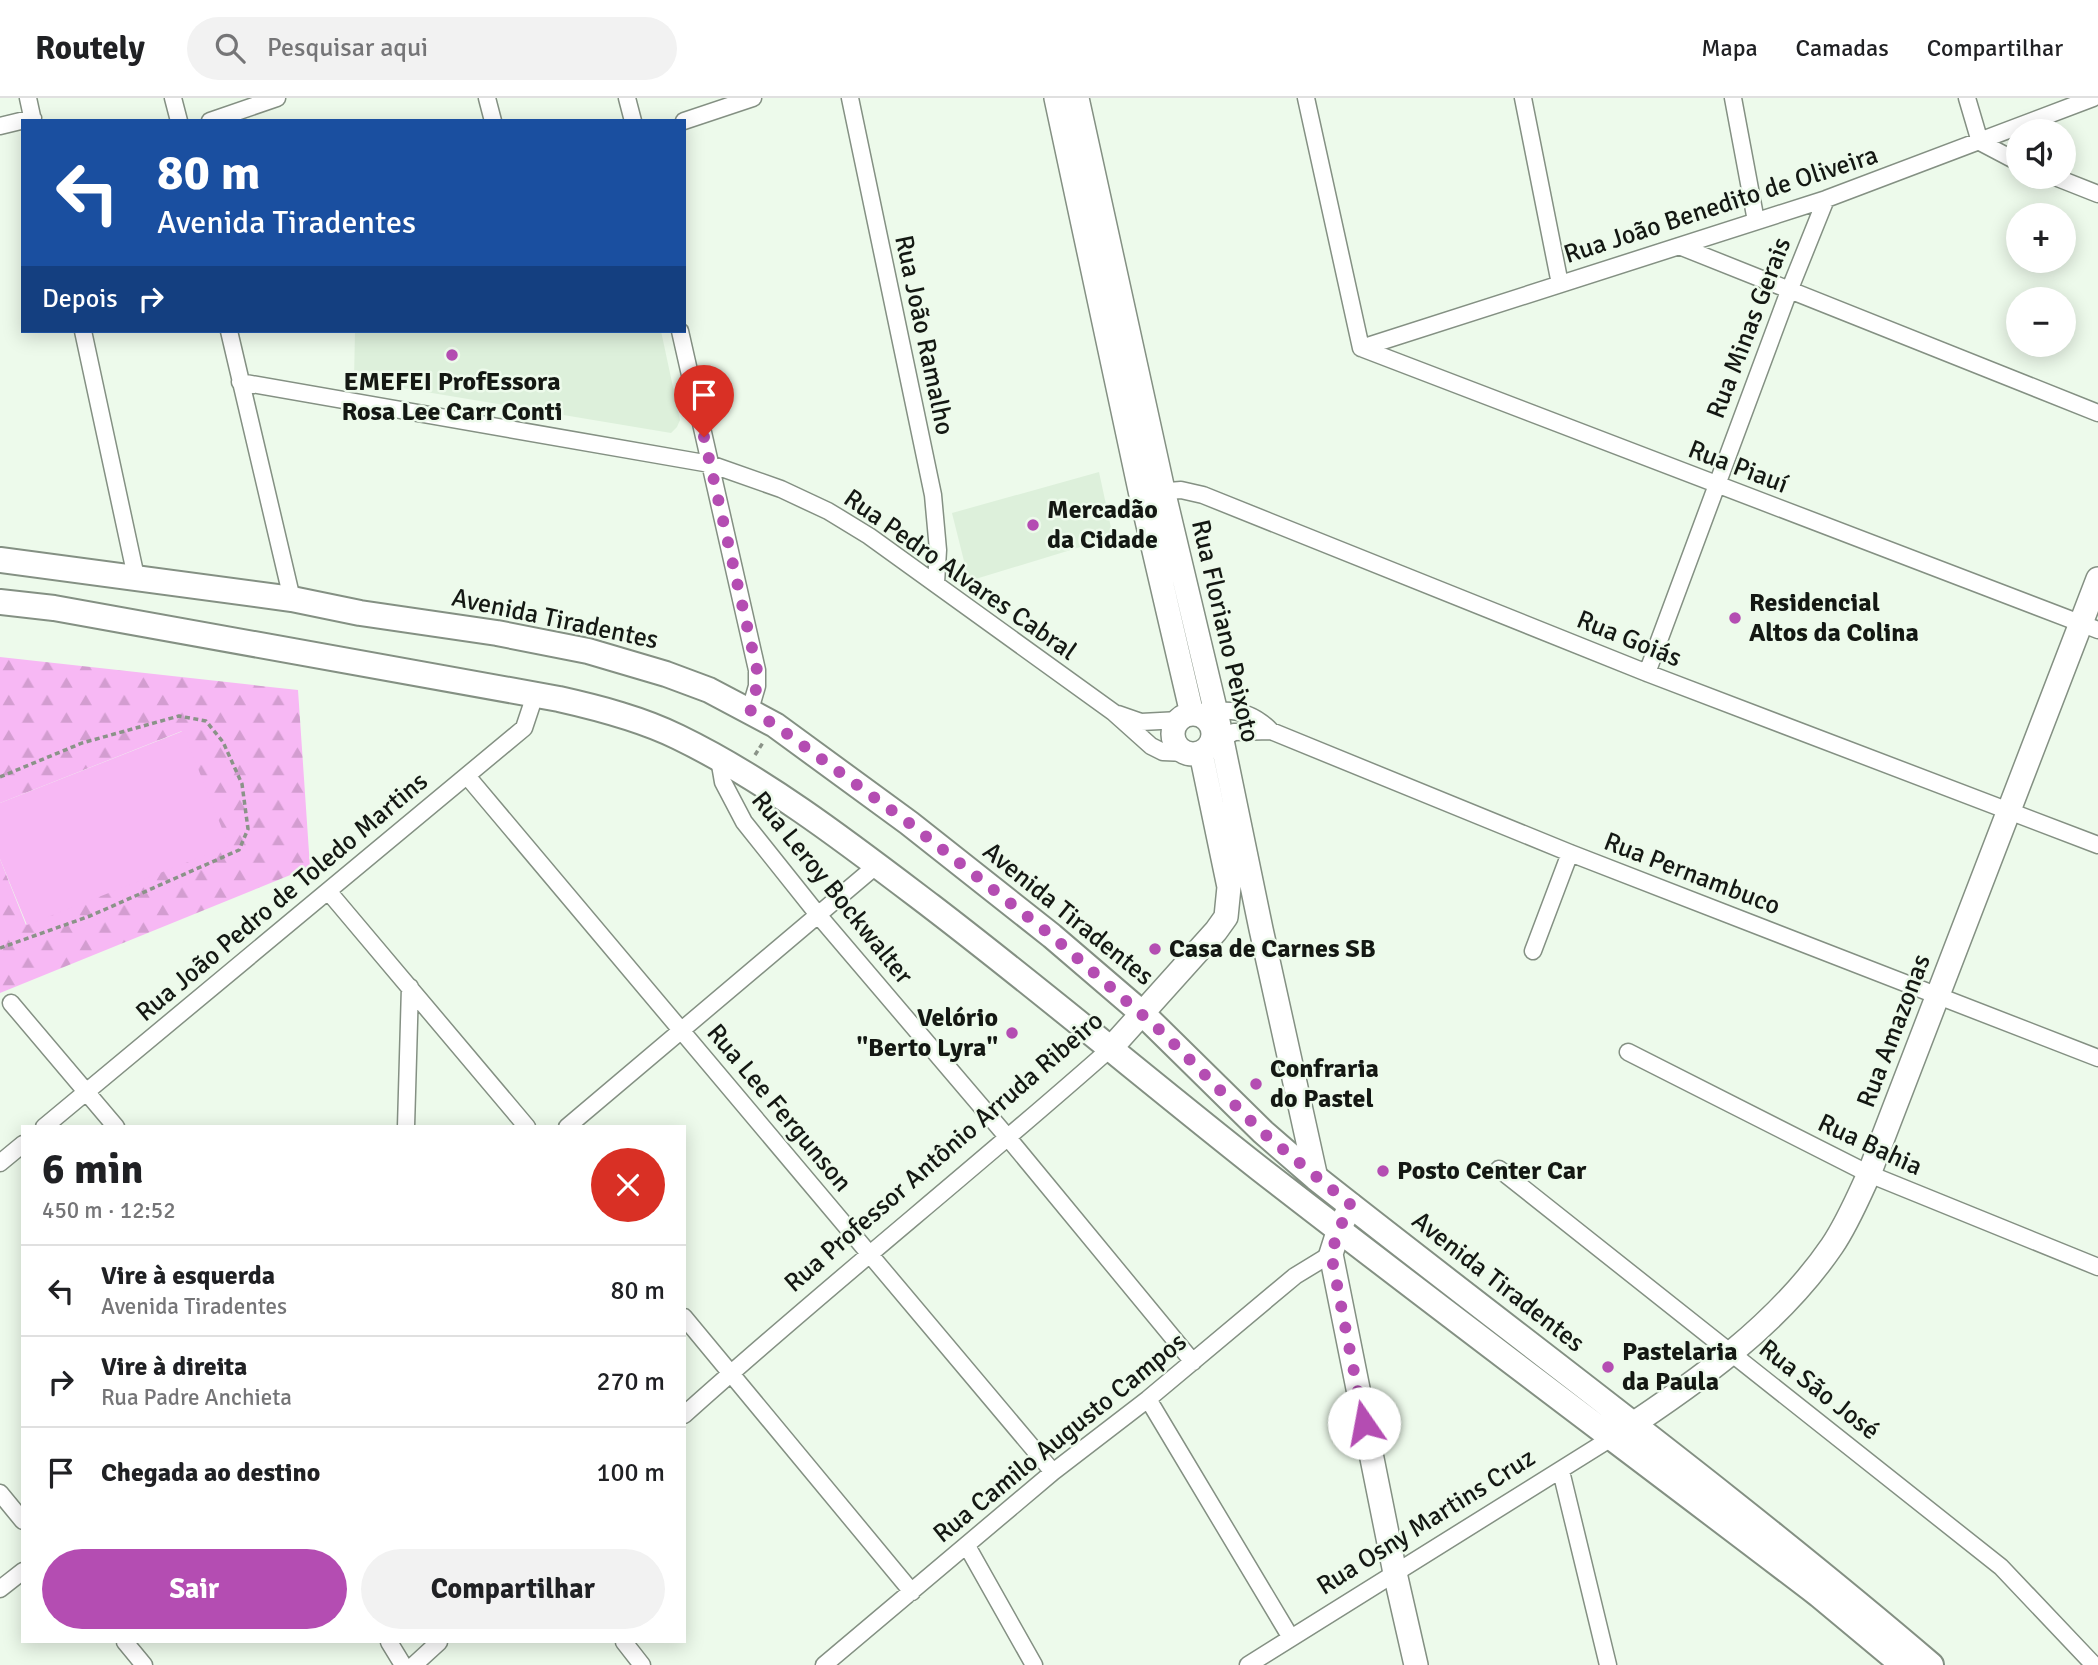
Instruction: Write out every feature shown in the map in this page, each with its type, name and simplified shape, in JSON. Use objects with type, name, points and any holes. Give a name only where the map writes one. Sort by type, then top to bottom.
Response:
[{"type":"main road","name":"Rua Floriano Peixoto","points":[[1056,98],[1152,493]]},
{"type":"main road","name":"Rua Floriano Peixoto","points":[[1077,98],[1152,493],[1204,748],[1229,887],[1226,917]]},
{"type":"main road","name":"Avenida Tiradentes","points":[[0,560],[292,599],[360,613],[498,633],[588,651],[666,674],[709,690],[750,710],[775,725],[909,823],[1042,928],[1143,1014],[1262,1132],[1903,1665]]},
{"type":"main road","name":"Rua Amazonas","points":[[1622,1431],[1732,1353],[1782,1308],[1833,1245],[1869,1174],[2008,811],[2090,627],[2098,579]]},
{"type":"main road","name":"Avenida Tiradentes","points":[[0,602],[54,608],[535,695],[619,715],[675,735],[719,758],[877,865],[1021,975],[1339,1229],[1833,1582],[1931,1665]]},
{"type":"main road","points":[[1196,715],[1173,731],[1174,738],[1180,750],[1204,748]]},
{"type":"main road","name":"Rua Floriano Peixoto","points":[[1204,748],[1261,929],[1316,1178]]},
{"type":"main road","points":[[1226,917],[1261,929]]},
{"type":"main road","name":"Rua Professor Antônio Arruda Ribeiro","points":[[1111,1048],[1226,917]]},
{"type":"main road","points":[[1351,1205],[1331,1254],[1416,1665]]},
{"type":"street","points":[[28,98],[33,119]]},
{"type":"street","points":[[173,98],[178,119]]},
{"type":"street","points":[[217,119],[277,98]]},
{"type":"street","points":[[487,98],[492,119]]},
{"type":"street","points":[[628,98],[633,119]]},
{"type":"street","points":[[686,120],[753,98]]},
{"type":"street","name":"Rua João Ramalho","points":[[850,98],[933,495],[938,550],[936,583]]},
{"type":"street","points":[[1306,98],[1361,348]]},
{"type":"street","points":[[1523,98],[1560,284]]},
{"type":"street","points":[[1733,98],[1756,221]]},
{"type":"street","points":[[1967,98],[1980,142],[2006,156]]},
{"type":"street","name":"Rua João Benedito de Oliveira","points":[[1361,348],[1826,199],[2093,98]]},
{"type":"street","points":[[0,125],[21,122]]},
{"type":"street","points":[[2076,185],[2098,194]]},
{"type":"street","name":"Rua Minas Gerais","points":[[1647,673],[1788,291],[1826,199]]},
{"type":"street","points":[[1679,247],[2098,413]]},
{"type":"street","points":[[83,333],[136,577]]},
{"type":"street","points":[[229,333],[292,599]]},
{"type":"street","points":[[680,333],[757,670],[757,686],[750,710]]},
{"type":"street","name":"Rua Piauí","points":[[1361,348],[2090,627]]},
{"type":"street","name":"Rua Pedro Alvares Cabral","points":[[240,382],[710,464],[781,489],[828,511],[869,536],[1113,712],[1151,746],[1163,752],[1204,748]]},
{"type":"street","name":"Rua Goiás","points":[[1152,493],[1181,490],[1203,495],[1647,673],[2098,845]]},
{"type":"street","name":"Rua João Pedro de Toledo Martins","points":[[46,1125],[524,728],[535,695]]},
{"type":"street","name":"Rua Pernambuco","points":[[1196,715],[1236,710],[1260,719],[1271,731]]},
{"type":"street","name":"Rua Pedro Alvares Cabral","points":[[1113,712],[1141,722],[1196,715]]},
{"type":"street","name":"Rua Pernambuco","points":[[1204,748],[1234,732],[1271,731],[1570,853],[2098,1059]]},
{"type":"street","name":"Rua Leroy Bockwalter","points":[[719,758],[723,782],[738,811],[819,916],[1009,1139],[1193,1362]]},
{"type":"street","name":"Rua Lee Fergunson","points":[[467,776],[1053,1472]]},
{"type":"street","points":[[1533,951],[1570,853]]},
{"type":"street","points":[[569,1125],[877,865]]},
{"type":"street","points":[[328,891],[525,1125]]},
{"type":"street","points":[[405,1125],[410,987]]},
{"type":"street","points":[[11,1003],[114,1125]]},
{"type":"street","name":"Rua Professor Antônio Arruda Ribeiro","points":[[686,1413],[869,1255],[1009,1139],[1111,1048]]},
{"type":"street","name":"Rua Bahia","points":[[1628,1052],[1869,1174],[2098,1267]]},
{"type":"street","points":[[0,1163],[21,1146]]},
{"type":"street","name":"Rua São José","points":[[1500,1169],[2001,1567],[2094,1665]]},
{"type":"street","name":"Rua Camilo Augusto Campos","points":[[824,1665],[1053,1472],[1148,1399],[1295,1276],[1331,1254]]},
{"type":"street","points":[[686,1319],[912,1592]]},
{"type":"street","points":[[1148,1399],[1291,1638]]},
{"type":"street","name":"Rua Osny Martins Cruz","points":[[1248,1665],[1622,1431]]},
{"type":"street","points":[[1560,1471],[1608,1665]]},
{"type":"street","points":[[0,1493],[21,1519]]},
{"type":"street","points":[[967,1546],[1034,1665]]},
{"type":"street","points":[[0,1589],[21,1573]]},
{"type":"street","points":[[390,1643],[402,1665]]},
{"type":"street","points":[[414,1665],[438,1643]]},
{"type":"street","points":[[625,1643],[642,1665]]},
{"type":"street","points":[[135,1645],[144,1665]]},
{"type":"path","points":[[0,777],[82,743],[167,719],[179,716],[206,721],[223,742],[242,784],[248,829],[239,850],[90,916],[0,948]]},
{"type":"path","points":[[743,772],[775,725]]},
{"type":"shaded area","points":[[355,333],[661,333],[680,420],[671,433],[354,380]]},
{"type":"shaded area","name":"Mercadão da Cidade","points":[[1099,472],[1113,537],[969,581],[952,513]]},
{"type":"green space","points":[[0,657],[298,690],[310,867],[0,993],[0,859],[26,925],[182,731],[0,803]]},
{"type":"green space","points":[[183,731],[229,846],[27,925],[0,859],[0,803]]},
{"type":"place","name":"EMEFEI ProfEssora Rosa Lee Carr Conti","points":[[452,355]]},
{"type":"place","name":"Mercadão da Cidade","points":[[1033,525]]},
{"type":"place","name":"Residencial Altos da Colina","points":[[1735,618]]},
{"type":"place","name":"Casa de Carnes SB","points":[[1155,949]]},
{"type":"place","name":"Velório \"Berto Lyra\"","points":[[1012,1033]]},
{"type":"place","name":"Confraria do Pastel","points":[[1256,1084]]},
{"type":"place","name":"Posto Center Car","points":[[1383,1171]]},
{"type":"place","name":"Pastelaria da Paula","points":[[1608,1367]]},
{"type":"route","points":[[704,437],[757,670],[757,686],[750,710],[775,725],[909,823],[1052,936],[1163,1033],[1262,1132],[1351,1205],[1331,1254],[1364,1423]]}]
